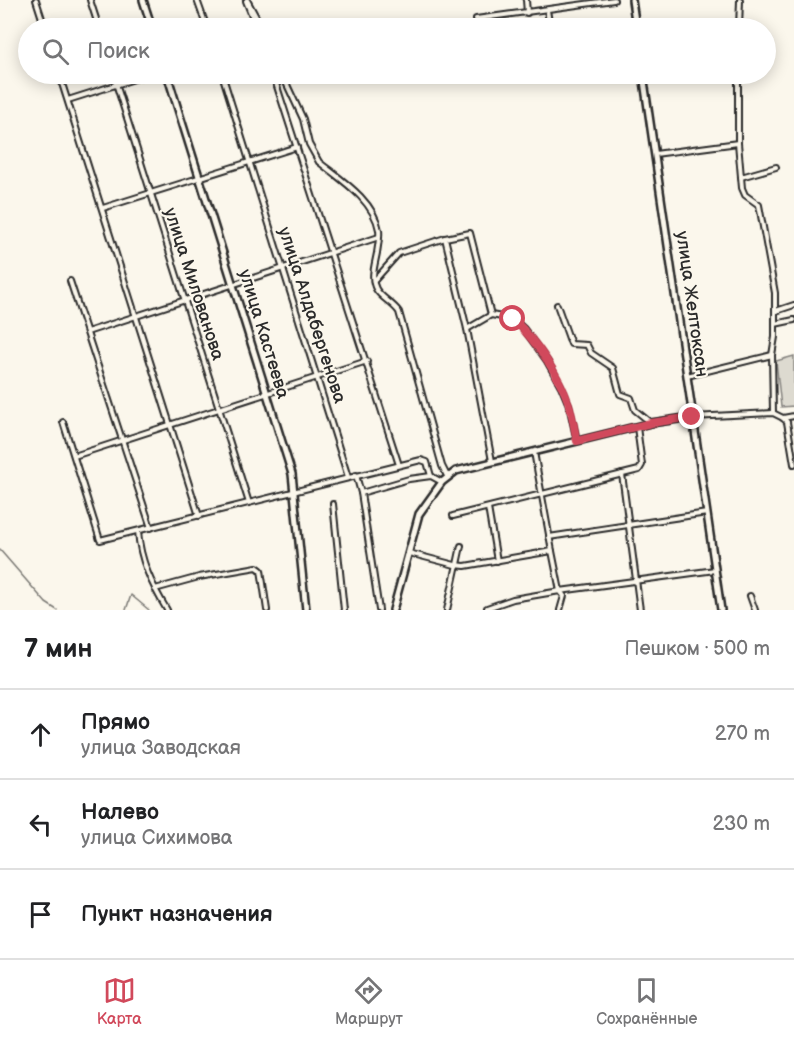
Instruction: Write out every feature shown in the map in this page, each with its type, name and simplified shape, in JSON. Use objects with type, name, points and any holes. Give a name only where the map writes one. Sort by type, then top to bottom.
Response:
[{"type":"street","points":[[36,0],[42,18]]},
{"type":"street","points":[[90,0],[96,18]]},
{"type":"street","points":[[143,0],[149,18]]},
{"type":"street","points":[[197,0],[203,18]]},
{"type":"street","points":[[247,0],[253,18]]},
{"type":"street","points":[[247,0],[257,18]]},
{"type":"street","points":[[526,0],[527,13]]},
{"type":"street","points":[[484,18],[547,10],[579,3],[614,0]]},
{"type":"street","points":[[632,0],[635,18]]},
{"type":"street","points":[[739,18],[740,0]]},
{"type":"street","points":[[547,10],[548,18]]},
{"type":"street","points":[[62,84],[199,516]]},
{"type":"street","points":[[68,100],[119,84]]},
{"type":"street","name":"улица Кастеева","points":[[170,84],[292,474],[306,610]]},
{"type":"street","name":"улица Алдабергенова","points":[[225,84],[348,477]]},
{"type":"street","points":[[276,84],[399,465]]},
{"type":"street","points":[[287,84],[303,118],[313,154],[318,162],[362,200],[371,211],[377,224],[379,237],[374,281],[377,290],[399,312],[442,466],[447,476]]},
{"type":"street","name":"улица Желтоксан","points":[[644,84],[721,610]]},
{"type":"street","points":[[738,84],[738,143],[741,177],[745,195],[759,205],[775,294],[776,311],[772,355],[773,413]]},
{"type":"street","name":"улица Милованова","points":[[116,85],[249,502]]},
{"type":"street","points":[[655,154],[738,143]]},
{"type":"street","points":[[103,208],[297,147]]},
{"type":"street","points":[[741,177],[776,167]]},
{"type":"street","points":[[374,281],[399,253],[446,238],[471,233],[491,315]]},
{"type":"street","points":[[87,332],[379,237]]},
{"type":"street","points":[[446,238],[467,329],[492,461]]},
{"type":"street","points":[[70,281],[151,528]]},
{"type":"street","points":[[557,305],[570,344],[587,345],[591,353],[613,368],[620,394],[631,398],[635,410],[651,423]]},
{"type":"street","points":[[776,311],[794,305]]},
{"type":"street","points":[[467,329],[491,315],[513,319],[524,329],[547,361],[561,386],[569,405],[577,441]]},
{"type":"street","points":[[775,324],[794,320]]},
{"type":"street","points":[[687,376],[772,355]]},
{"type":"street","points":[[74,456],[367,361]]},
{"type":"street","points":[[393,610],[418,514],[447,476],[456,471],[651,423],[692,417],[773,413],[787,422],[794,464]]},
{"type":"street","points":[[783,418],[794,416]]},
{"type":"street","points":[[63,422],[98,537],[104,540],[421,460],[427,462],[431,476]]},
{"type":"street","points":[[453,516],[641,468],[637,427]]},
{"type":"street","points":[[534,452],[549,537],[564,596],[560,610]]},
{"type":"street","points":[[622,474],[640,610]]},
{"type":"street","points":[[356,475],[361,493],[379,610]]},
{"type":"street","points":[[361,493],[408,479],[431,476],[442,482]]},
{"type":"street","points":[[333,504],[344,610]]},
{"type":"street","points":[[488,508],[497,561]]},
{"type":"street","points":[[549,537],[707,513]]},
{"type":"street","points":[[138,531],[142,561],[166,610]]},
{"type":"street","points":[[447,610],[461,546]]},
{"type":"street","points":[[408,553],[456,566],[465,566],[552,551]]},
{"type":"street","points":[[154,589],[199,577],[257,567],[261,570],[267,610]]},
{"type":"street","points":[[487,608],[513,599],[561,591],[716,570]]},
{"type":"street","points":[[750,596],[755,610]]},
{"type":"shaded area","points":[[794,356],[794,406],[781,407],[776,361]]},
{"type":"waterway","points":[[0,550],[46,603],[57,610]]},
{"type":"waterway","points":[[126,610],[131,595],[149,610]]},
{"type":"route","points":[[513,319],[524,329],[547,361],[561,386],[569,405],[577,441],[651,423],[692,417]]}]
